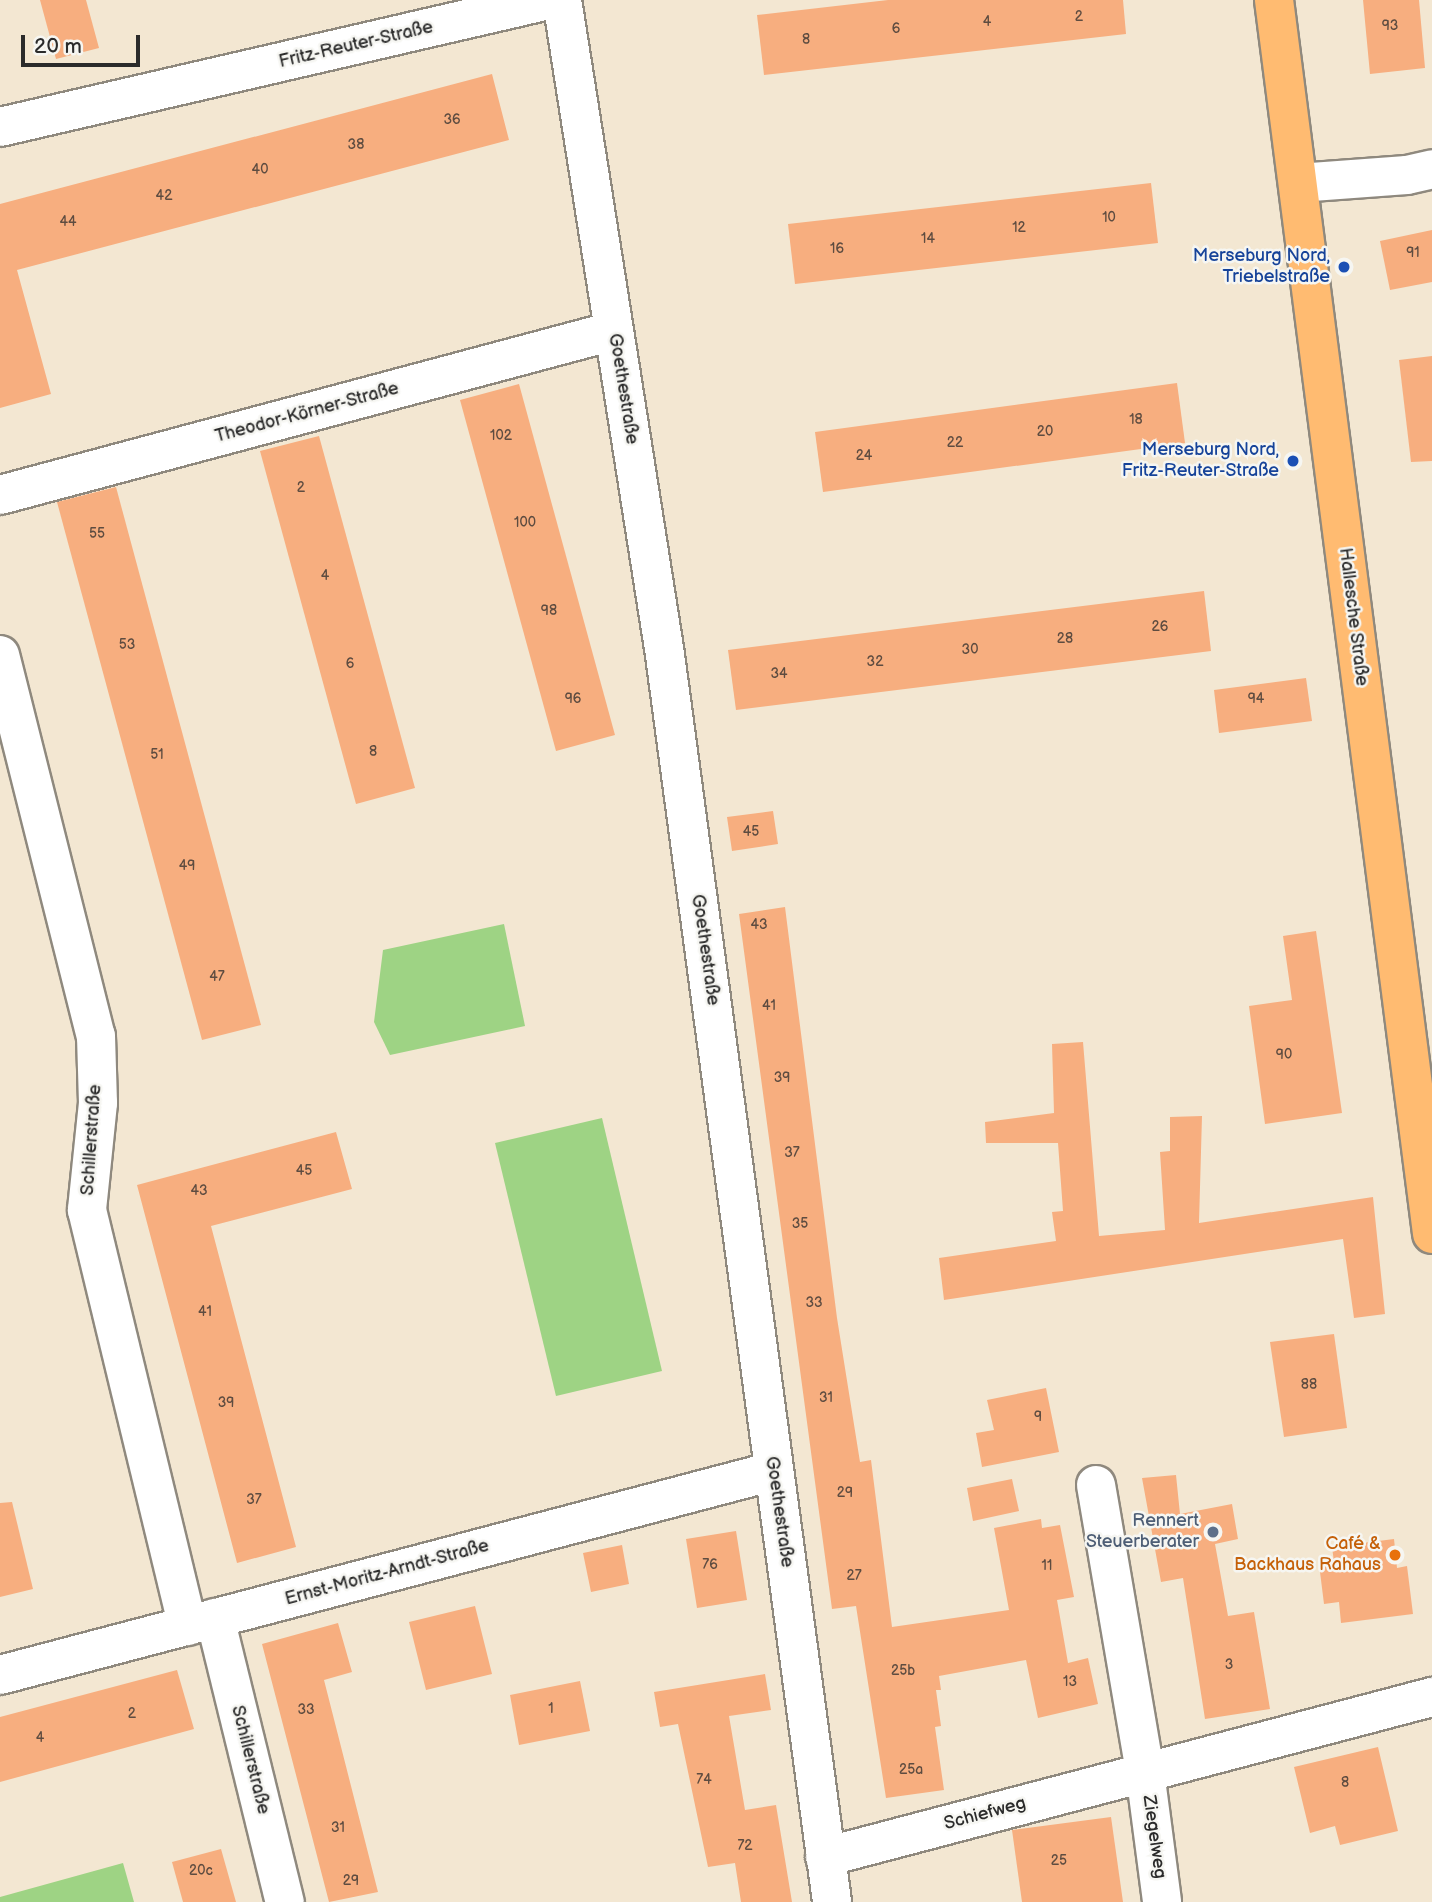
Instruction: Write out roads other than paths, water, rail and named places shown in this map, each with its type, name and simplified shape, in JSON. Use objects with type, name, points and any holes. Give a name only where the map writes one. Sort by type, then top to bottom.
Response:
[{"type":"main road","name":"Hallesche Straße","points":[[1274,0],[1432,1234]]},
{"type":"street","name":"Fritz-Reuter-Straße","points":[[2,117],[549,0]]},
{"type":"street","name":"Goethestraße","points":[[562,0],[665,655],[832,1902]]},
{"type":"street","points":[[1298,183],[1407,175],[1432,169]]},
{"type":"street","name":"Theodor-Körner-Straße","points":[[0,495],[613,331]]},
{"type":"street","name":"Schillerstraße","points":[[0,654],[96,1036],[98,1103],[87,1210],[202,1622],[285,1902]]},
{"type":"street","name":"Ernst-Moritz-Arndt-Straße","points":[[0,1675],[774,1471]]},
{"type":"street","points":[[1096,1485],[1145,1772]]},
{"type":"street","name":"Schiefweg","points":[[825,1857],[1432,1697]]},
{"type":"street","name":"Ziegelweg","points":[[1145,1772],[1162,1902]]},
{"type":"place","name":"Merseburg Nord, Triebelstraße","points":[[1344,267]]},
{"type":"place","name":"Merseburg Nord, Fritz-Reuter-Straße","points":[[1293,461]]},
{"type":"place","name":"Rennert Steuerberater","points":[[1213,1532]]},
{"type":"place","name":"Café & Backhaus Rahaus","points":[[1395,1555]]}]
